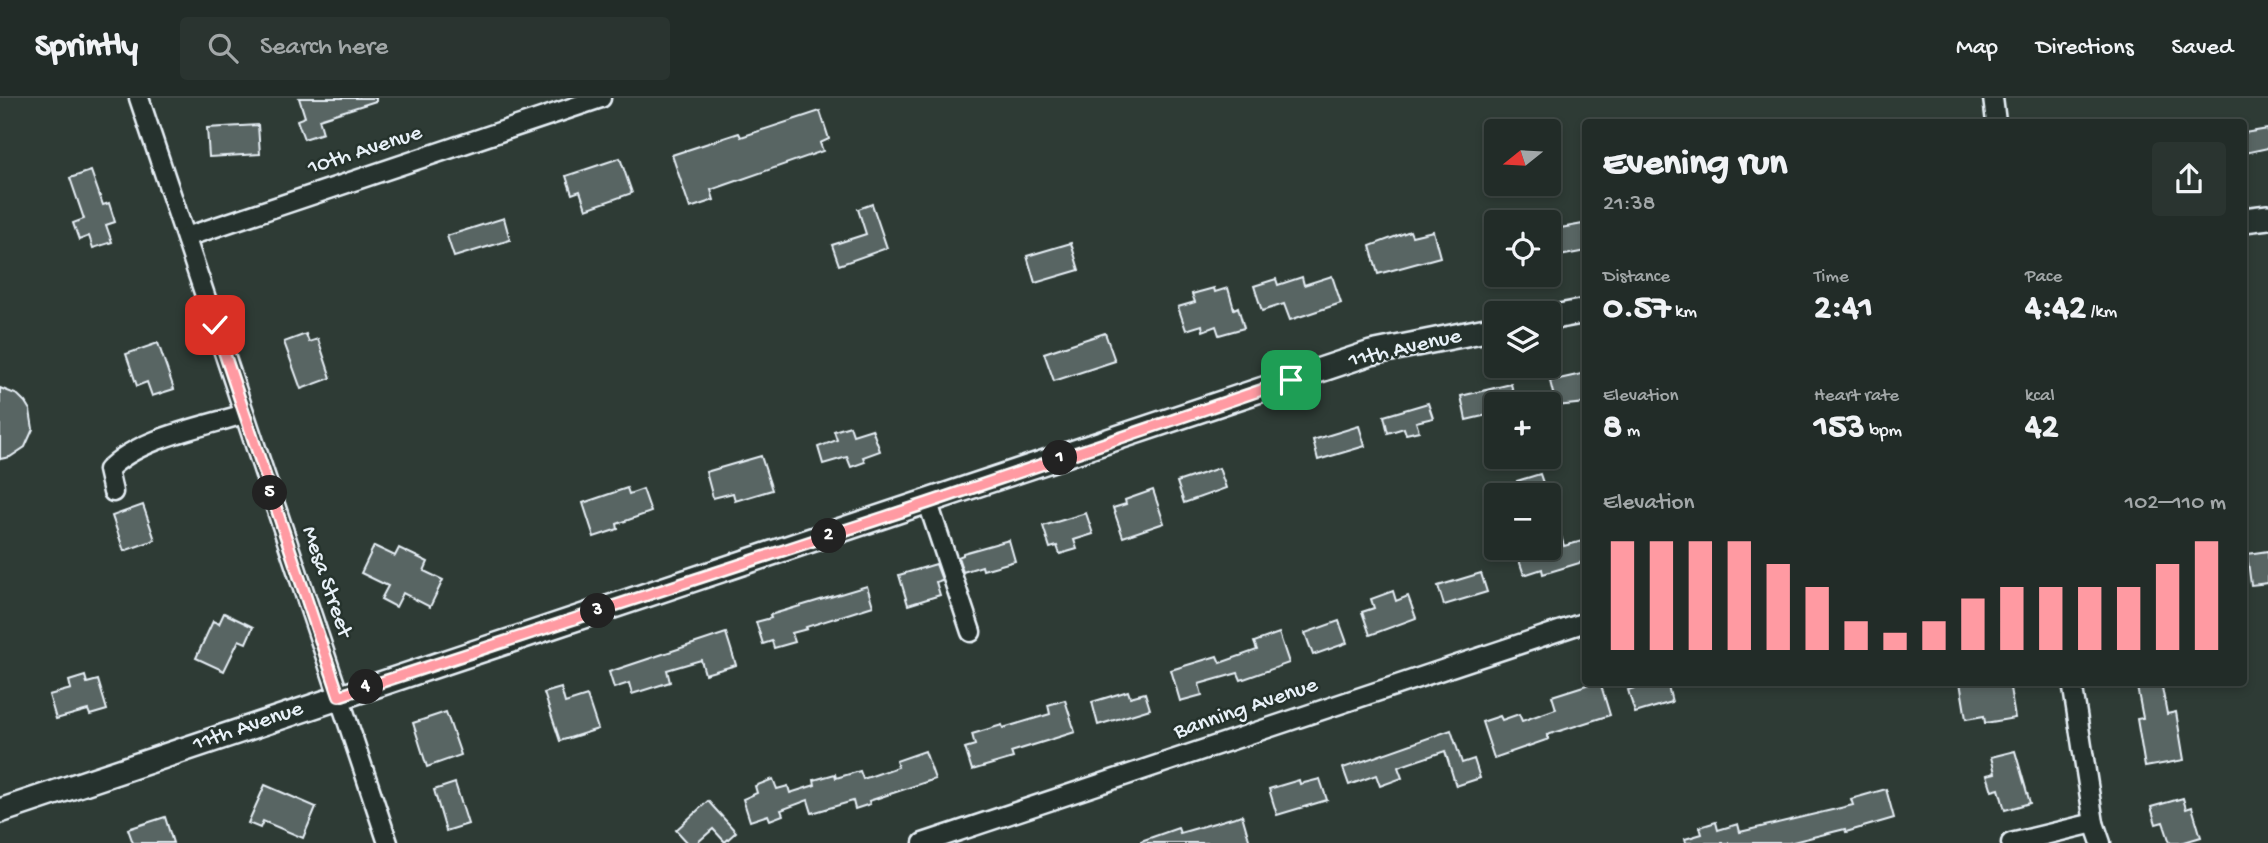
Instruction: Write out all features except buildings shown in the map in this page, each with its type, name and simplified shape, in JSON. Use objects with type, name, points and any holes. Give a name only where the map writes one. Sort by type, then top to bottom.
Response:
[{"type":"main road","points":[[2247,220],[2268,217]]},
{"type":"main road","points":[[1561,316],[1582,312]]},
{"type":"main road","name":"11th Avenue","points":[[0,811],[1371,353],[1484,330]]},
{"type":"street","name":"Mesa Street","points":[[139,98],[387,843]]},
{"type":"street","name":"10th Avenue","points":[[186,237],[601,98]]},
{"type":"street","points":[[1993,98],[1996,119]]},
{"type":"street","points":[[113,492],[108,470],[120,457],[149,444],[244,414]]},
{"type":"street","points":[[928,503],[971,632]]},
{"type":"street","name":"Banning Avenue","points":[[923,843],[1582,623]]},
{"type":"street","points":[[2073,686],[2094,823],[2101,843]]},
{"type":"street","points":[[2011,843],[2094,823]]},
{"type":"route","points":[[215,325],[339,696],[928,503],[1291,380]]}]
